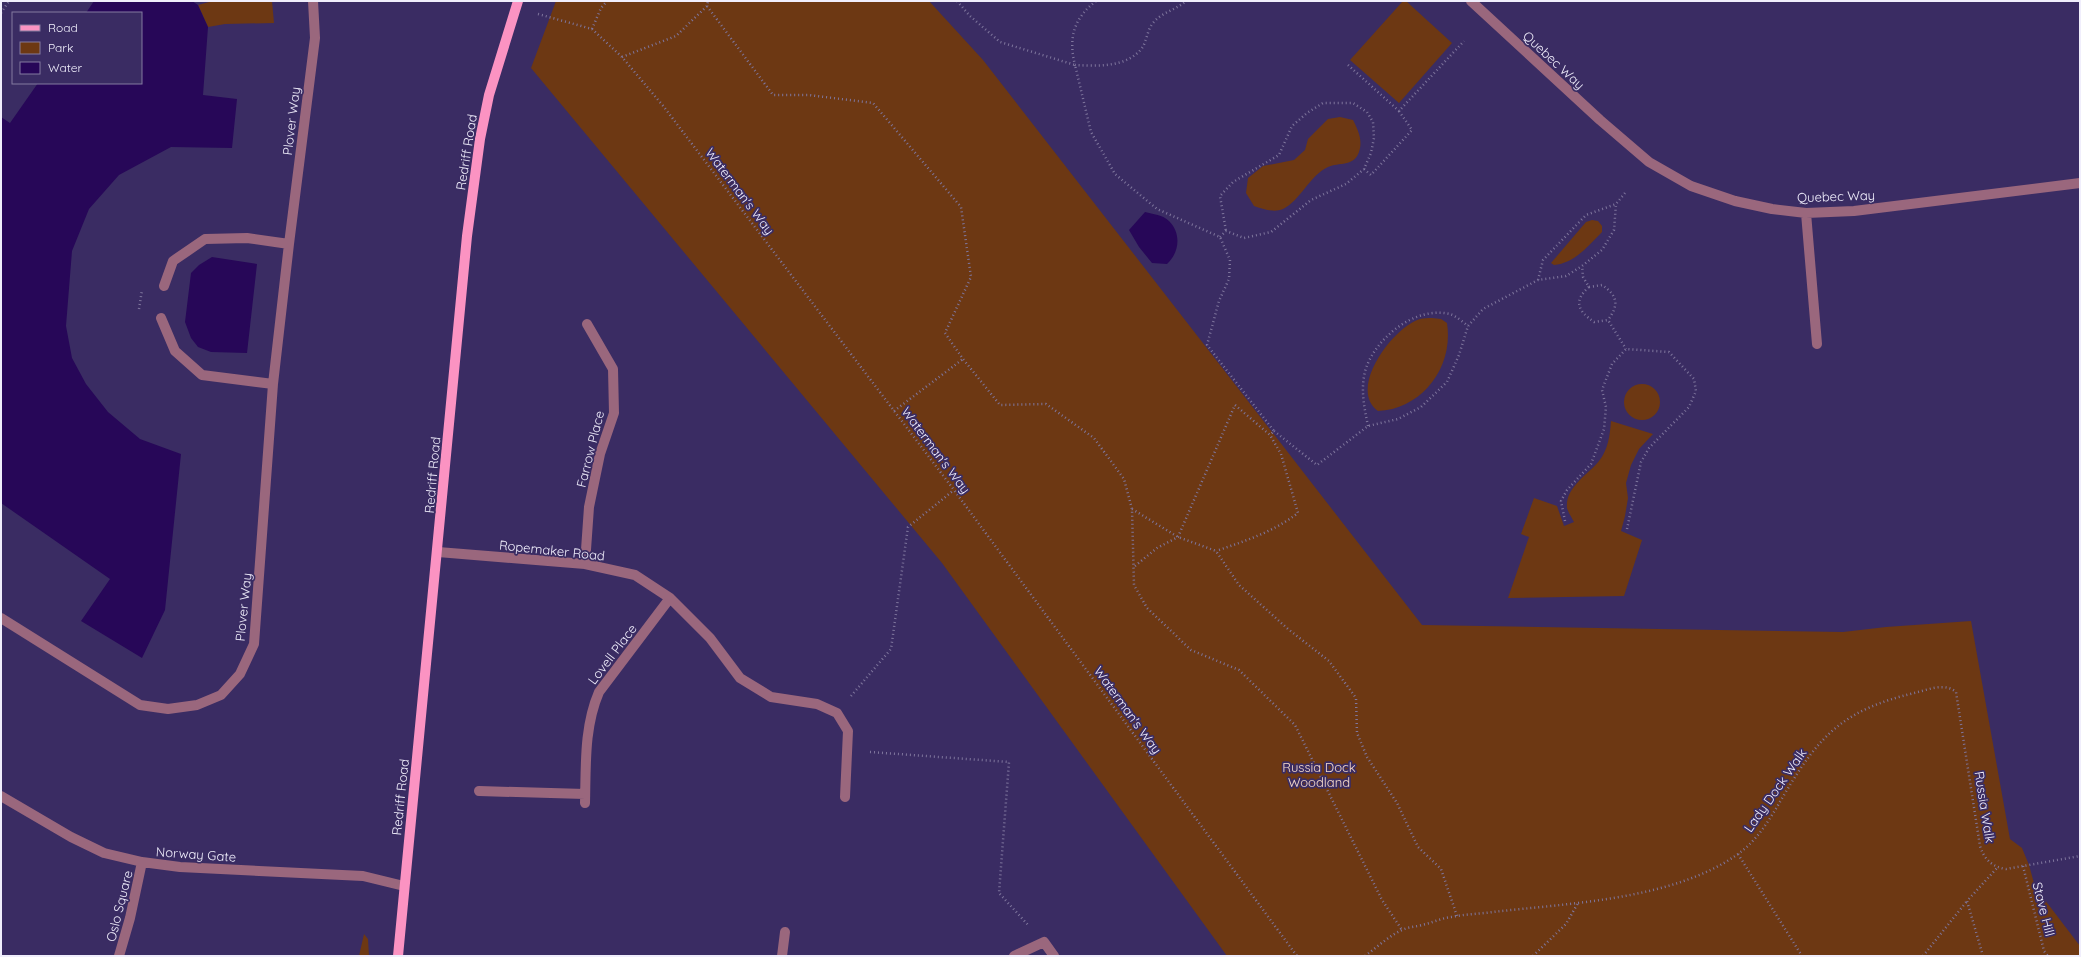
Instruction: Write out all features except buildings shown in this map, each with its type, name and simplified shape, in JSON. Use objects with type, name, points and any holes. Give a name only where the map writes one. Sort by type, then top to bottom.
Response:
[{"type":"main road","name":"Redriff Road","points":[[398,956],[438,552],[467,236],[480,139],[489,95],[517,4]]},
{"type":"street","name":"Plover Way","points":[[2,621],[140,705],[168,708],[197,705],[221,695],[240,674],[254,644],[273,384],[315,38],[313,1]]},
{"type":"street","name":"Quebec Way","points":[[1471,1],[1600,120],[1649,162],[1691,186],[1735,201],[1772,209],[1806,212],[1854,211],[2080,183]]},
{"type":"street","points":[[1806,212],[1817,344]]},
{"type":"street","points":[[164,286],[173,261],[205,239],[247,238],[289,244]]},
{"type":"street","points":[[161,318],[175,351],[202,375],[273,384]]},
{"type":"street","name":"Farrow Place","points":[[585,564],[589,507],[600,454],[614,413],[613,369],[587,324]]},
{"type":"street","name":"Ropemaker Road","points":[[438,552],[585,564],[635,575],[670,598],[710,638],[740,678],[771,697],[817,704],[837,713]]},
{"type":"street","name":"Lovell Place","points":[[479,791],[585,799],[588,730],[592,709],[599,692],[670,598]]},
{"type":"street","points":[[837,713],[848,731],[845,797]]},
{"type":"street","name":"Norway Gate","points":[[1,796],[71,837],[97,850],[142,862],[180,867],[363,876],[404,886]]},
{"type":"street","name":"Oslo Square","points":[[120,956],[142,862]]},
{"type":"street","points":[[782,956],[785,932]]},
{"type":"street","points":[[1014,956],[1044,942],[1054,956]]},
{"type":"path","points":[[1,13],[9,1]]},
{"type":"path","points":[[592,29],[601,8],[607,1]]},
{"type":"path","points":[[622,57],[676,36],[707,6],[708,1]]},
{"type":"path","points":[[957,1],[970,16],[1000,42],[1075,65],[1111,65],[1130,57],[1141,48],[1152,24],[1162,14],[1186,1]]},
{"type":"path","points":[[1096,1],[1084,11],[1073,34],[1071,49],[1091,132],[1115,174],[1157,209],[1220,237],[1230,260],[1229,279],[1219,301],[1207,345],[1274,431],[1317,465],[1368,426],[1398,419],[1421,407],[1447,382],[1459,355],[1468,326],[1483,309],[1538,280],[1566,276],[1582,266],[1602,250],[1614,230],[1616,204],[1624,193]]},
{"type":"path","name":"Waterman's Way","points":[[517,4],[592,29],[622,57],[664,107],[954,490],[1297,956]]},
{"type":"path","points":[[707,6],[773,95],[809,95],[873,103],[962,207],[971,277],[946,333],[963,359],[1000,405],[1046,404],[1094,438],[1124,478],[1132,509],[1135,566],[1134,585],[1147,608],[1191,650],[1239,670],[1295,725],[1382,900],[1402,930]]},
{"type":"path","points":[[1399,111],[1464,41]]},
{"type":"path","points":[[1348,65],[1399,111],[1412,130],[1371,175],[1364,169]]},
{"type":"path","points":[[1323,103],[1354,103],[1367,112],[1373,122],[1374,138],[1371,153],[1364,169],[1346,184],[1311,200],[1271,232],[1244,238],[1226,231],[1220,196],[1233,182],[1279,154],[1292,126],[1307,113],[1323,103]]},
{"type":"path","points":[[1538,280],[1543,260],[1586,215],[1616,204]]},
{"type":"path","points":[[1220,237],[1226,231]]},
{"type":"path","points":[[1582,266],[1583,277],[1590,287]]},
{"type":"path","points":[[1602,285],[1611,291],[1616,301],[1614,311],[1608,320],[1594,322],[1582,314],[1579,303],[1580,297],[1590,287],[1602,285]]},
{"type":"path","points":[[1368,426],[1362,397],[1366,369],[1378,344],[1411,320],[1433,313],[1451,315],[1468,326]]},
{"type":"path","points":[[1608,320],[1626,349]]},
{"type":"path","points":[[1565,521],[1561,501],[1567,490],[1591,464],[1604,429],[1606,407],[1602,390],[1612,364],[1626,349]]},
{"type":"path","points":[[1626,349],[1669,352],[1694,379],[1696,391],[1689,407],[1649,448],[1641,462],[1627,529]]},
{"type":"path","points":[[894,411],[963,359]]},
{"type":"path","points":[[1135,566],[1157,548],[1178,537],[1235,405],[1270,435],[1281,454],[1298,513],[1284,524],[1261,535],[1216,551]]},
{"type":"path","points":[[1270,435],[1274,431]]},
{"type":"path","points":[[837,713],[891,649],[908,527],[954,490]]},
{"type":"path","points":[[1132,509],[1178,537],[1216,551],[1240,585],[1288,629],[1329,661],[1356,698],[1357,733],[1367,757],[1397,803],[1418,847],[1441,869],[1457,916]]},
{"type":"path","name":"Lady Dock Walk","points":[[1365,956],[1385,940],[1402,930],[1457,916],[1628,896],[1695,877],[1738,854],[1756,837],[1770,820],[1798,772],[1828,734],[1840,723],[1860,711],[1893,698],[1942,686],[1951,687]]},
{"type":"path","name":"Russia Walk","points":[[1951,687],[1956,692],[1958,701],[1980,846],[1983,856],[1997,868]]},
{"type":"path","points":[[847,750],[1009,762],[999,893],[1044,942]]},
{"type":"path","points":[[1738,854],[1802,956]]},
{"type":"path","points":[[1923,956],[1967,901],[1997,868],[2006,869],[2080,856]]},
{"type":"path","name":"Stave Hill","points":[[2023,866],[2044,951],[2048,956]]},
{"type":"path","points":[[1967,901],[1982,956]]},
{"type":"path","points":[[1533,956],[1566,924],[1578,902]]},
{"type":"green space","points":[[213,1],[272,1],[274,23],[225,24],[208,27],[198,5]]},
{"type":"green space","name":"Russia Dock Woodland","points":[[556,1],[929,1],[983,60],[1422,625],[1843,632],[1886,627],[1971,621],[2010,839],[2022,848],[2029,865],[2035,887],[2080,946],[2080,956],[1227,956],[942,563],[531,68]]},
{"type":"green space","points":[[1403,1],[1406,1],[1452,43],[1399,103],[1350,60]]},
{"type":"green space","points":[[1340,117],[1353,120],[1358,131],[1360,148],[1357,157],[1350,162],[1328,167],[1322,171],[1310,182],[1295,200],[1283,209],[1272,211],[1254,206],[1246,193],[1248,178],[1263,166],[1294,160],[1305,150],[1308,139],[1328,119]]},
{"type":"green space","points":[[1592,220],[1598,221],[1602,226],[1602,232],[1586,249],[1574,258],[1561,264],[1554,265],[1551,263],[1586,222]]},
{"type":"green space","points":[[1420,319],[1441,319],[1447,323],[1448,339],[1440,370],[1432,383],[1421,394],[1408,403],[1394,408],[1378,411],[1370,401],[1368,388],[1371,374],[1377,360],[1387,346],[1409,324]]},
{"type":"green space","points":[[1642,384],[1655,389],[1660,402],[1655,415],[1642,420],[1629,415],[1624,402],[1629,389]]},
{"type":"green space","points":[[1611,421],[1653,434],[1639,449],[1631,465],[1626,483],[1628,498],[1621,531],[1642,540],[1624,596],[1508,598],[1529,537],[1521,534],[1534,498],[1557,506],[1564,526],[1574,522],[1567,508],[1567,501],[1573,488],[1599,461],[1605,452]]},
{"type":"green space","points":[[364,934],[368,939],[369,956],[359,956]]},
{"type":"water","points":[[94,1],[192,1],[198,5],[208,27],[203,95],[237,99],[232,148],[171,147],[119,175],[89,209],[72,251],[66,326],[72,358],[86,384],[108,412],[140,439],[181,454],[165,610],[142,658],[81,621],[110,579],[1,503],[1,117],[10,123],[37,84],[142,84],[142,12],[87,12]]},
{"type":"water","points":[[1145,212],[1164,217],[1173,226],[1176,232],[1176,249],[1171,260],[1167,264],[1152,263],[1139,247],[1129,230]]},
{"type":"water","points":[[212,257],[257,264],[247,353],[211,352],[198,347],[191,338],[185,322],[191,273],[199,265]]}]
